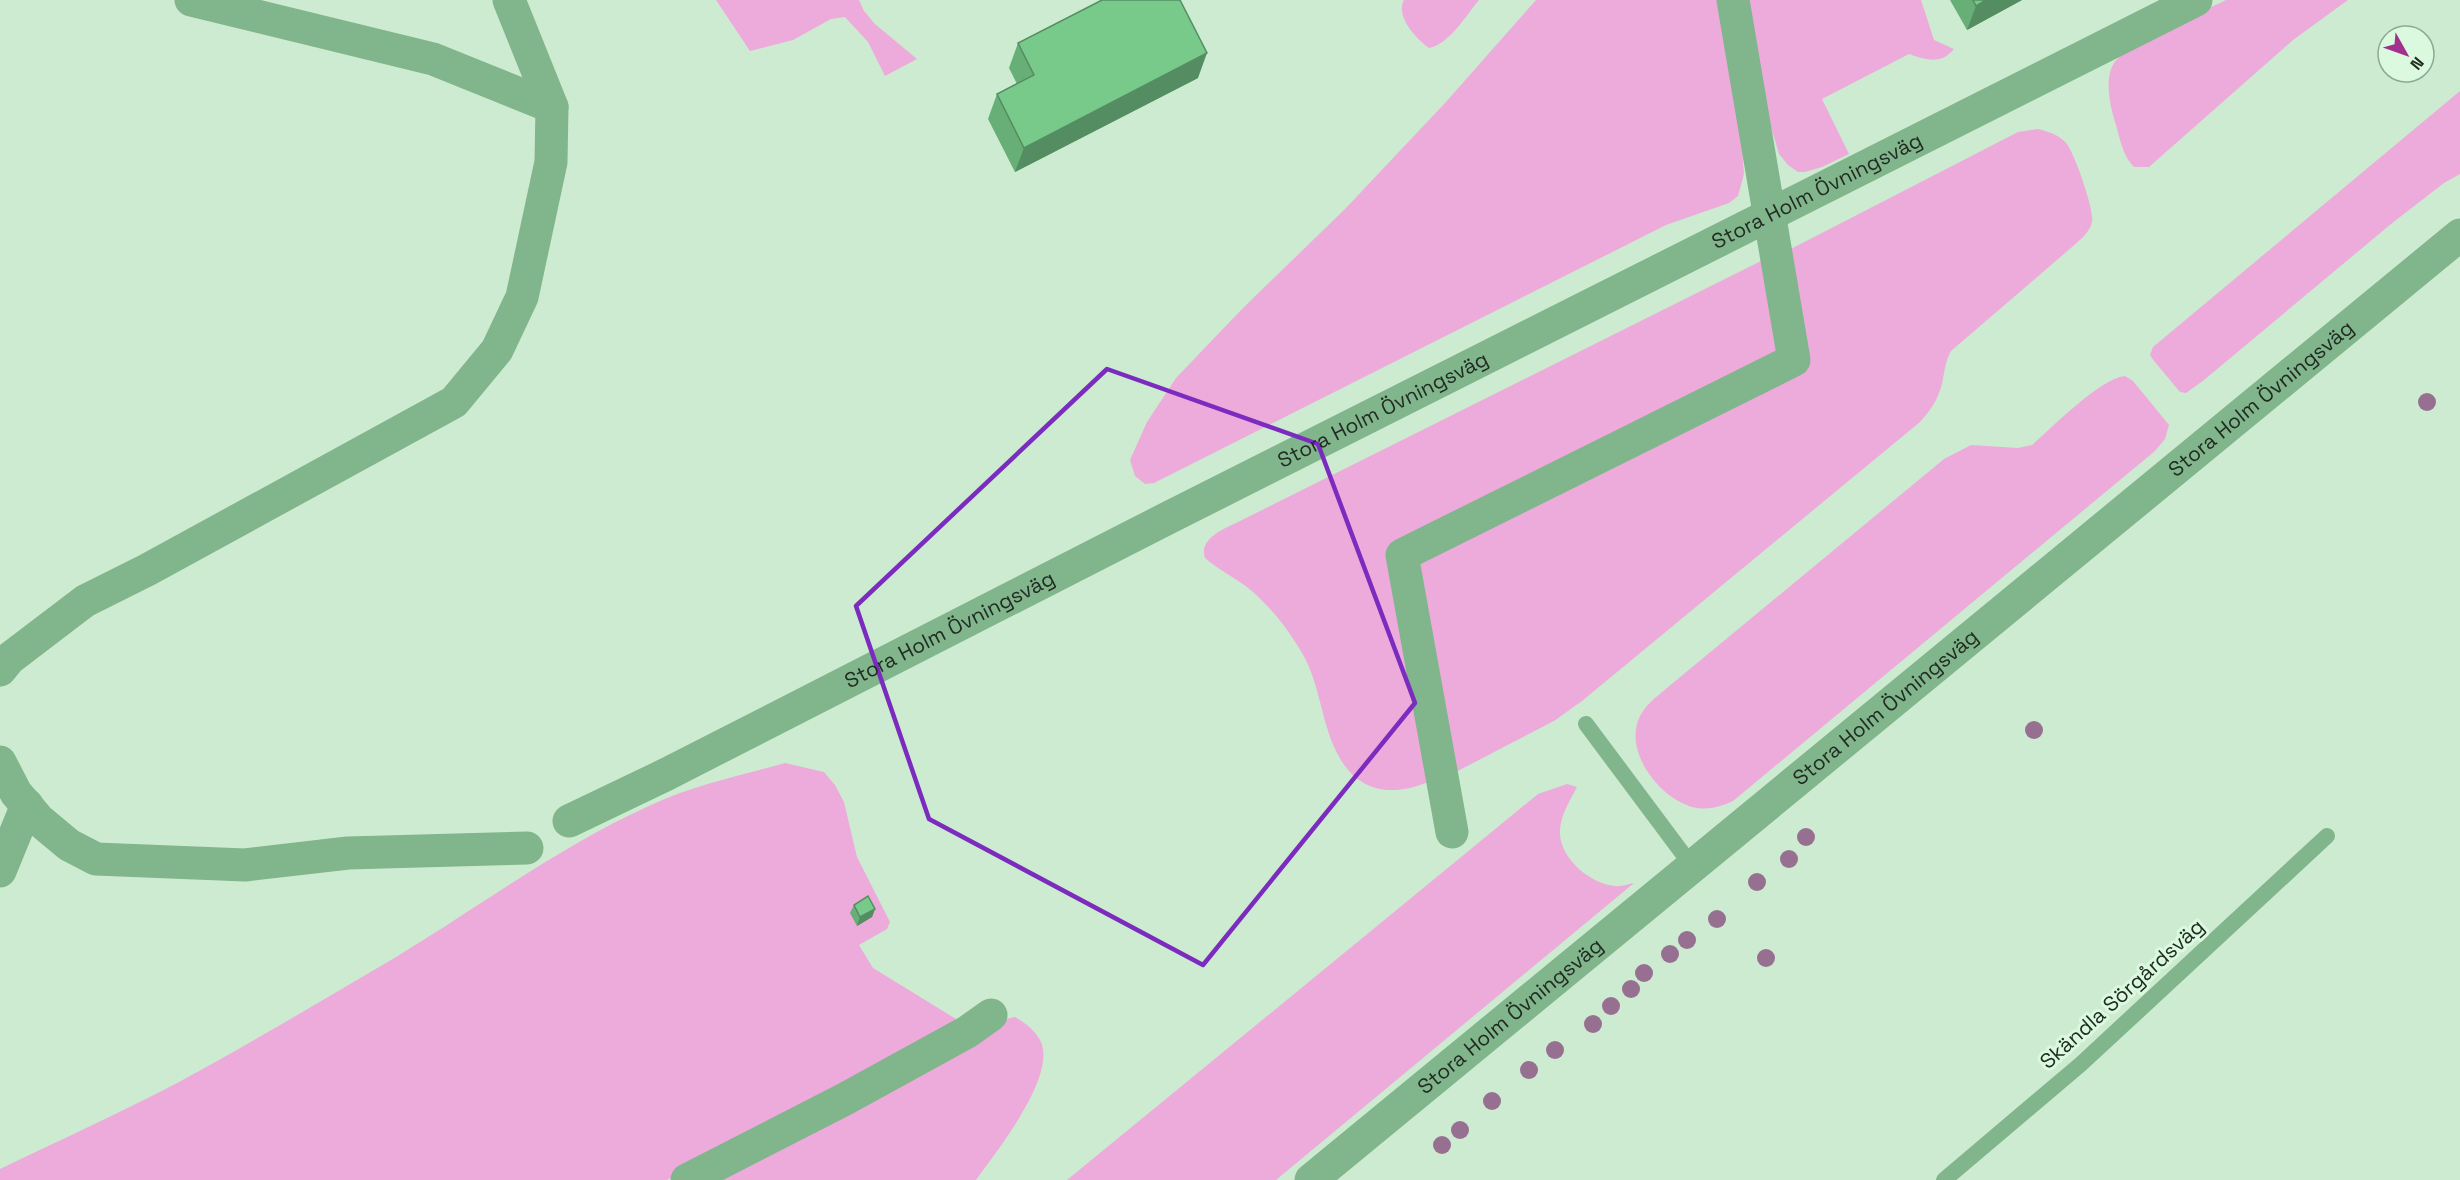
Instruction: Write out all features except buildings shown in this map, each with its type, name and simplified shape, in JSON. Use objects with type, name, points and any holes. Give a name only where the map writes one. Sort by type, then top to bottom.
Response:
[{"type":"street","points":[[0,670],[9,659],[85,601],[147,570],[454,402],[497,350],[522,297],[551,162],[552,107],[509,0]]},
{"type":"street","points":[[1452,832],[1402,555],[1794,360],[1733,0]]},
{"type":"street","name":"Stora Holm Övningsväg","points":[[570,821],[2196,0]]},
{"type":"street","points":[[211,2],[433,59],[552,107]]},
{"type":"street","name":"Stora Holm Övningsväg","points":[[1311,1180],[2460,235]]},
{"type":"street","points":[[0,762],[16,793],[39,820],[69,845],[96,859],[245,865],[348,853],[527,848]]},
{"type":"street","points":[[0,871],[27,805]]},
{"type":"street","points":[[687,1180],[845,1099],[967,1032],[991,1015]]},
{"type":"lane","points":[[1586,724],[1692,866]]},
{"type":"lane","name":"Skändla Sörgårdsväg","points":[[1944,1180],[2081,1064],[2327,836]]},
{"type":"highlighted area","points":[[1107,369],[1318,444],[1415,703],[1203,965],[929,819],[856,606]]},
{"type":"shaded area","points":[[716,0],[859,0],[864,11],[875,24],[917,59],[885,76],[868,42],[845,17],[831,19],[793,40],[750,51]]},
{"type":"shaded area","points":[[1404,0],[1479,0],[1451,35],[1429,48],[1408,27],[1402,13]]},
{"type":"shaded area","points":[[1536,0],[1717,0],[1742,148],[1744,174],[1738,196],[1729,203],[1666,225],[1154,483],[1145,484],[1135,476],[1130,460],[1147,422],[1176,378],[1242,309],[1345,209],[1445,103]]},
{"type":"shaded area","points":[[1747,0],[1921,0],[1934,40],[1954,49],[1944,57],[1933,60],[1909,54],[1822,99],[1849,154],[1822,167],[1798,172],[1779,154],[1766,110]]},
{"type":"shaded area","points":[[2226,0],[2348,0],[2293,40],[2149,167],[2134,167],[2124,152],[2111,108],[2109,77],[2114,63],[2122,55],[2149,38]]},
{"type":"shaded area","points":[[2460,91],[2460,174],[2444,183],[2391,224],[2204,380],[2186,393],[2180,392],[2150,355],[2153,347]]},
{"type":"shaded area","points":[[2038,129],[2057,135],[2070,148],[2087,195],[2092,216],[2091,226],[2078,242],[1951,351],[1937,397],[1920,422],[1582,701],[1554,721],[1452,774],[1414,559],[1783,378],[1783,253],[2018,132]]},
{"type":"shaded area","points":[[1761,261],[1780,347],[1775,358],[1395,552],[1435,779],[1406,789],[1392,790],[1378,789],[1355,777],[1336,751],[1326,725],[1316,686],[1299,648],[1278,618],[1260,598],[1205,558],[1204,551],[1209,539],[1228,527]]},
{"type":"shaded area","points":[[2125,376],[2133,381],[2169,425],[2165,439],[2155,451],[1733,801],[1716,807],[1697,808],[1684,804],[1659,786],[1641,759],[1636,745],[1636,730],[1640,716],[1656,697],[1944,459],[1971,445],[2018,448],[2032,445],[2090,394],[2114,379]]},
{"type":"shaded area","points":[[785,763],[824,772],[835,785],[844,802],[857,857],[890,922],[887,929],[859,945],[873,968],[956,1019],[930,1045],[667,1180],[0,1180],[0,1169],[112,1116],[230,1054],[413,947],[547,861],[615,822],[684,792]]},
{"type":"shaded area","points":[[1567,784],[1577,787],[1565,810],[1560,835],[1566,853],[1572,862],[1597,881],[1617,886],[1634,883],[1276,1180],[1067,1180],[1538,794]]},
{"type":"shaded area","points":[[1015,1017],[1030,1027],[1041,1042],[1043,1057],[1040,1075],[1022,1114],[976,1180],[704,1180],[998,1021]]}]
